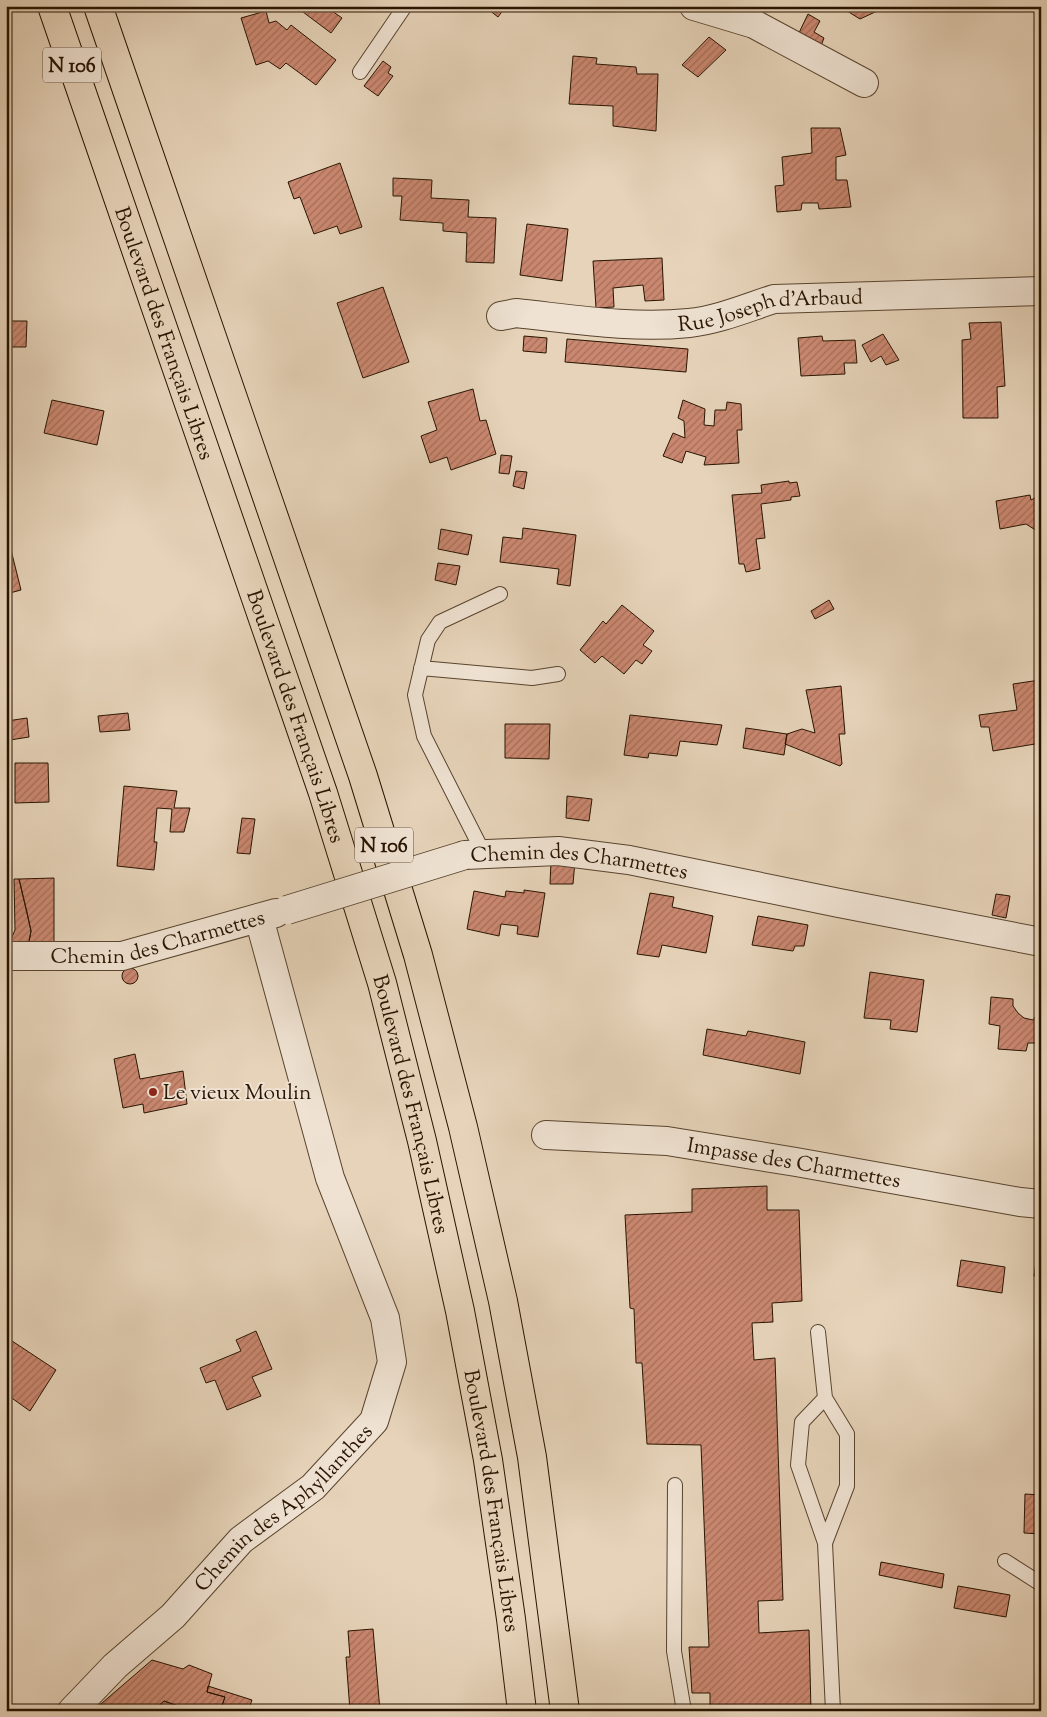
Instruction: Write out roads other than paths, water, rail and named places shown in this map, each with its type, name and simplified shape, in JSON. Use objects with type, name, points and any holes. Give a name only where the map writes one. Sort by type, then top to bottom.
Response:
[{"type":"main road","name":"Boulevard des Français Libres","points":[[52,6],[323,793],[382,983],[422,1141],[460,1311],[488,1460],[522,1711]]},
{"type":"main road","name":"Boulevard des Français Libres","points":[[98,6],[363,776],[418,955],[463,1128],[503,1301],[532,1457],[565,1711]]},
{"type":"street","points":[[694,6],[754,24],[864,83]]},
{"type":"street","name":"Rue Joseph d'Arbaud","points":[[501,316],[516,313],[636,325],[658,325],[691,323],[732,313],[774,299],[1041,291]]},
{"type":"street","name":"Chemin des Charmettes","points":[[6,956],[122,956],[287,910],[474,854],[558,851],[629,860],[1041,942]]},
{"type":"street","name":"Chemin des Aphyllanthes","points":[[72,1711],[115,1666],[173,1616],[241,1540],[313,1486],[374,1421],[392,1362],[386,1318],[330,1178],[259,918]]},
{"type":"street","name":"Impasse des Charmettes","points":[[546,1135],[667,1141],[1020,1202],[1041,1204]]},
{"type":"lane","points":[[360,72],[405,6]]},
{"type":"lane","points":[[474,854],[424,736],[414,695],[428,640],[440,622],[500,594]]},
{"type":"lane","points":[[421,668],[532,678],[558,674]]},
{"type":"lane","points":[[818,1332],[825,1398],[847,1434],[847,1486],[825,1543]]},
{"type":"lane","points":[[825,1398],[802,1422],[798,1465],[825,1543],[833,1711]]},
{"type":"lane","points":[[675,1485],[674,1651],[684,1711]]},
{"type":"lane","points":[[1005,1560],[1041,1584]]},
{"type":"place","name":"Le vieux Moulin","points":[[153,1092]]}]
